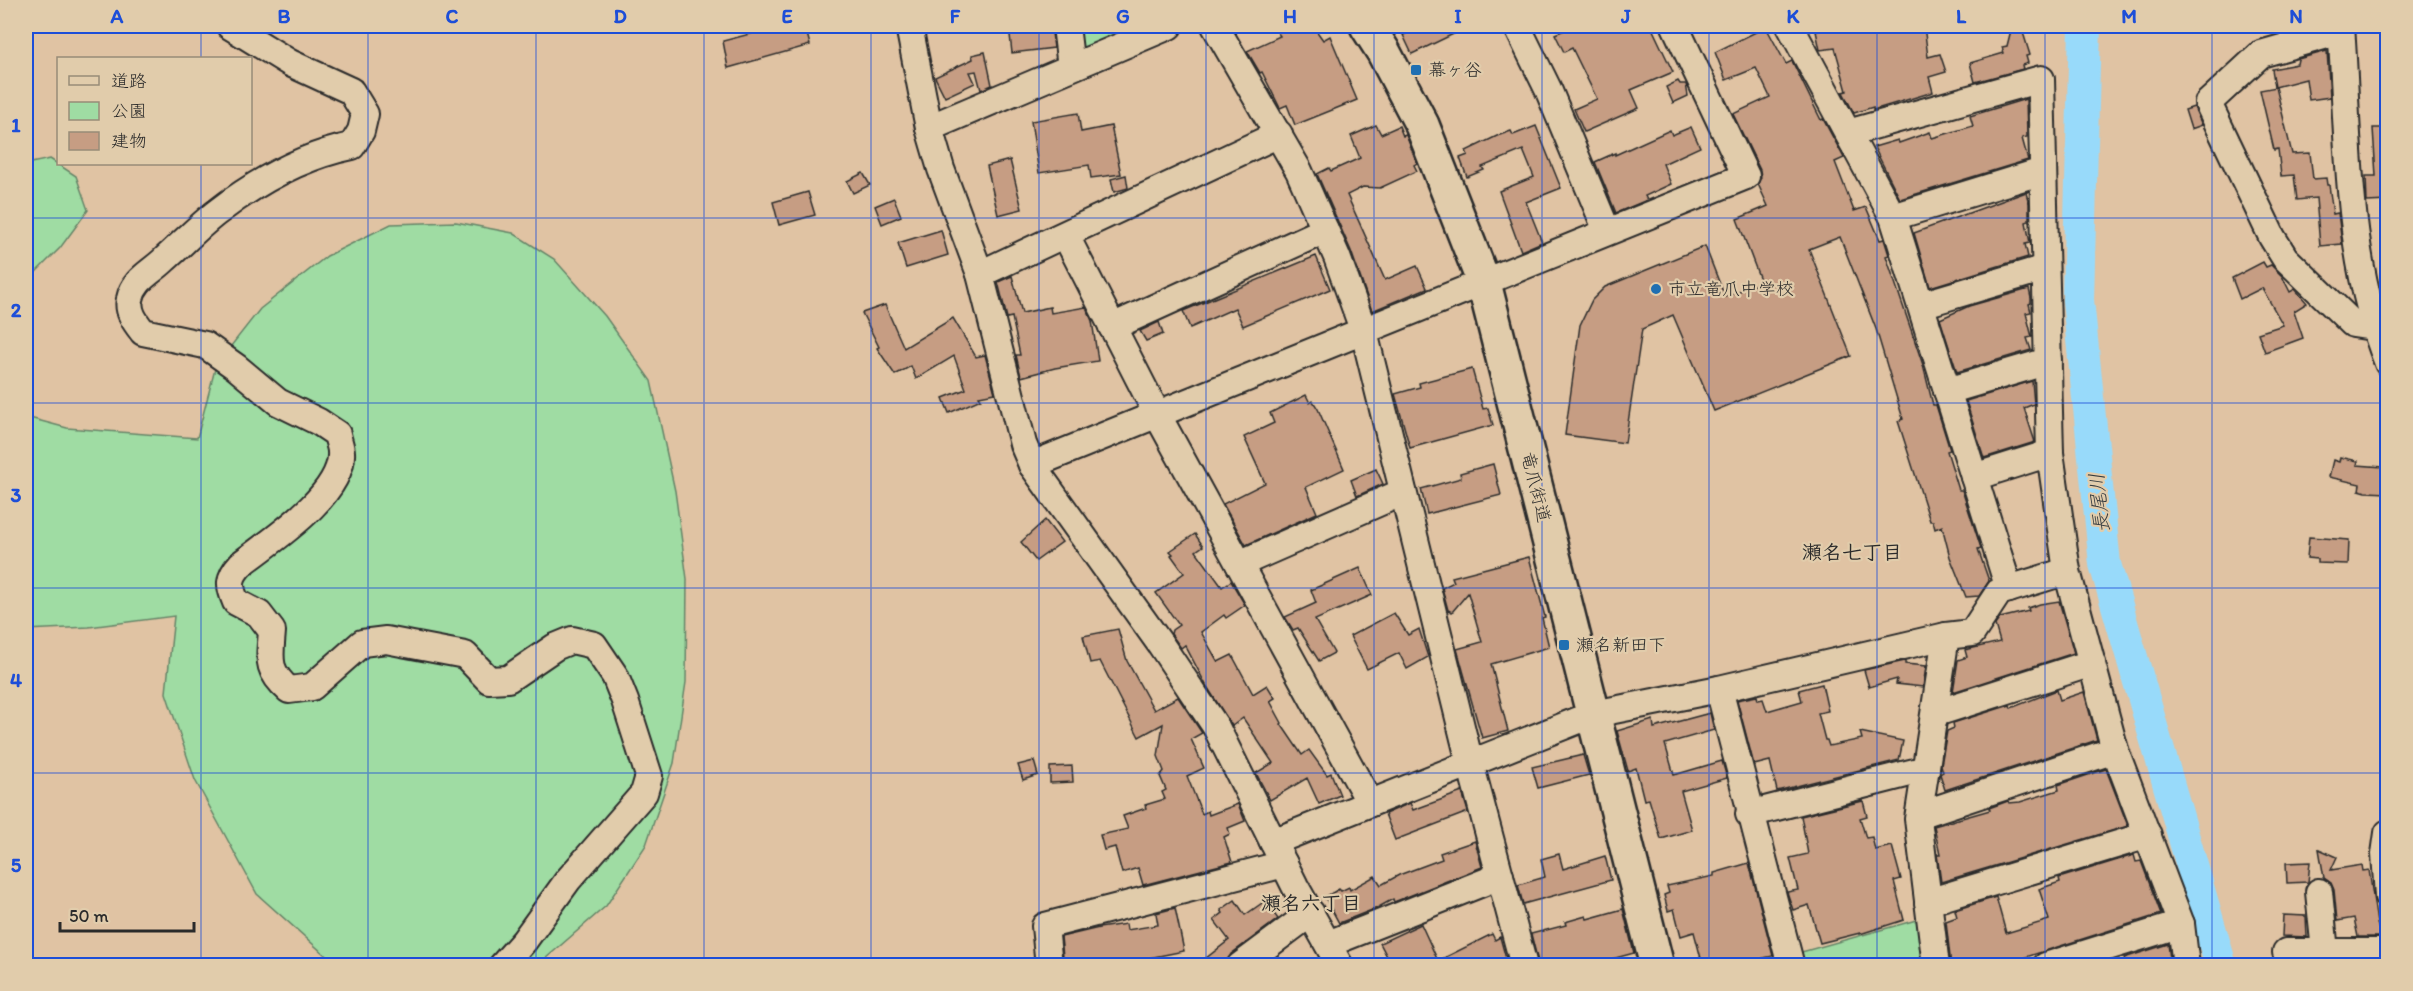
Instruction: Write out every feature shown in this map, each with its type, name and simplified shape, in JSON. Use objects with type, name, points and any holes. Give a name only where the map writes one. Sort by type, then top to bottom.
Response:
[{"type":"main road","name":"竜爪街道","points":[[1367,26],[1383,51],[1422,125],[1484,283],[1658,966]]},
{"type":"street","points":[[230,26],[290,63],[351,91],[366,114],[361,131],[352,146],[286,168],[216,213],[161,263],[138,280],[129,301],[131,317],[142,333],[205,345],[278,402],[319,422],[337,434],[342,453],[336,476],[318,502],[241,564],[235,571],[230,587],[236,602],[259,614],[272,631],[270,664],[276,678],[288,690],[312,687],[362,643],[386,640],[465,655],[489,680],[508,679],[555,647],[572,640],[594,645],[615,676],[649,776],[644,793],[568,880],[524,941],[502,966]]},
{"type":"street","points":[[909,26],[929,128],[941,169],[980,274],[1023,444],[1032,465],[1216,727],[1279,853],[1334,955],[1500,876]]},
{"type":"street","points":[[1066,26],[1071,67]]},
{"type":"street","points":[[929,128],[1169,26]]},
{"type":"street","points":[[1215,26],[1299,171],[1325,230],[1364,332],[1470,763],[1524,966]]},
{"type":"street","points":[[1517,26],[1548,89],[1607,231]]},
{"type":"street","points":[[1032,465],[1158,416],[1746,176],[1675,26]]},
{"type":"street","points":[[1790,26],[1893,218],[2009,589]]},
{"type":"street","points":[[2373,327],[2353,324],[2284,258],[2208,102],[2261,54],[2341,28],[2356,249],[2373,327],[2388,363]]},
{"type":"street","points":[[1848,133],[2041,79],[2050,453],[2067,571],[2115,750],[2181,924],[2186,966]]},
{"type":"street","points":[[980,274],[1066,236],[1279,134]]},
{"type":"street","points":[[1893,218],[2043,171]]},
{"type":"street","points":[[1112,327],[1325,230]]},
{"type":"street","points":[[1066,236],[1158,416],[1370,803]]},
{"type":"street","points":[[1921,305],[2045,268]]},
{"type":"street","points":[[1947,391],[2048,361]]},
{"type":"street","points":[[1974,477],[2050,453]]},
{"type":"street","points":[[1239,564],[1403,492]]},
{"type":"street","points":[[1049,966],[1045,926],[1279,853],[1370,803],[1594,714],[1719,689],[1946,636],[1971,633],[2000,592],[2067,571]]},
{"type":"street","points":[[1936,966],[1919,815],[1946,636]]},
{"type":"street","points":[[1936,713],[2092,663]]},
{"type":"street","points":[[1719,689],[1749,814],[1791,966]]},
{"type":"street","points":[[1919,815],[2115,750]]},
{"type":"street","points":[[1749,814],[1926,770]]},
{"type":"street","points":[[2388,833],[2385,854],[2388,896]]},
{"type":"street","points":[[1928,902],[2148,835]]},
{"type":"street","points":[[2319,892],[2325,952]]},
{"type":"street","points":[[1240,966],[1311,913]]},
{"type":"street","points":[[2046,966],[2181,924]]},
{"type":"street","points":[[2286,952],[2388,952]]},
{"type":"green space","points":[[1077,26],[1146,26],[1081,56]]},
{"type":"green space","points":[[50,159],[76,176],[88,210],[60,248],[26,282],[26,164]]},
{"type":"green space","points":[[456,222],[513,233],[554,259],[605,316],[651,381],[675,491],[687,579],[686,682],[674,763],[646,845],[606,906],[538,965],[341,966],[333,962],[257,894],[195,780],[166,693],[174,616],[89,627],[26,630],[26,417],[67,428],[197,438],[216,365],[260,309],[327,256],[391,224]]},
{"type":"green space","points":[[1920,919],[1926,965],[1801,965],[1798,953]]},
{"type":"building","points":[[781,26],[805,26],[810,45],[728,68],[723,41]]},
{"type":"building","points":[[1009,26],[1051,26],[1054,48],[1012,53]]},
{"type":"building","points":[[1273,26],[1313,26],[1323,40],[1330,36],[1357,100],[1295,125],[1287,105],[1280,108],[1262,72],[1260,73],[1247,51],[1280,36]]},
{"type":"building","points":[[1424,26],[1470,26],[1412,54],[1403,35]]},
{"type":"building","points":[[1574,26],[1651,26],[1673,72],[1631,90],[1639,108],[1584,132],[1574,109],[1597,99],[1572,48],[1564,52],[1555,34]]},
{"type":"building","points":[[1848,26],[1924,26],[1928,57],[1940,54],[1946,72],[1929,77],[1933,92],[1873,110],[1873,107],[1854,113],[1843,92],[1847,91],[1835,48],[1820,50],[1816,31]]},
{"type":"building","points":[[2012,26],[2021,26],[2030,55],[2026,56],[2028,63],[2022,65],[2023,69],[1975,82],[1970,63],[2004,53],[2002,47],[2007,46]]},
{"type":"building","points":[[1766,27],[1786,64],[1792,61],[1821,120],[1823,119],[1844,158],[1835,162],[1854,211],[1866,207],[1880,240],[1884,239],[1889,255],[1886,256],[1923,365],[1933,405],[1936,405],[1959,490],[1962,490],[1981,548],[1978,549],[1989,581],[1979,596],[1966,597],[1950,557],[1942,526],[1935,529],[1933,521],[1930,521],[1898,421],[1903,419],[1876,329],[1840,237],[1809,249],[1851,356],[1714,411],[1673,315],[1642,329],[1625,443],[1565,435],[1580,325],[1592,300],[1605,287],[1705,246],[1725,297],[1761,282],[1737,219],[1768,206],[1758,184],[1761,177],[1760,170],[1733,114],[1770,97],[1756,68],[1726,80],[1715,52]]},
{"type":"building","points":[[2327,51],[2330,97],[2309,100],[2306,79],[2275,87],[2272,69],[2297,64],[2298,59]]},
{"type":"building","points":[[985,52],[992,85],[981,90],[976,71],[970,72],[975,83],[945,97],[935,77],[973,59],[972,55]]},
{"type":"building","points":[[1678,81],[1680,84],[1686,84],[1688,96],[1673,103],[1666,87]]},
{"type":"building","points":[[2276,87],[2292,154],[2310,153],[2313,179],[2326,178],[2333,214],[2338,213],[2342,244],[2320,246],[2316,198],[2297,200],[2294,175],[2281,176],[2278,149],[2274,150],[2260,90]]},
{"type":"building","points":[[2026,99],[2027,137],[2022,138],[2028,160],[1900,199],[1874,147],[1898,140],[1899,143],[1930,132],[1932,138],[1973,126],[1970,116]]},
{"type":"building","points":[[2194,107],[2202,125],[2191,129],[2185,110]]},
{"type":"building","points":[[1078,113],[1081,132],[1111,126],[1121,174],[1091,178],[1089,165],[1039,173],[1031,121]]},
{"type":"building","points":[[1376,125],[1381,134],[1399,126],[1403,136],[1406,135],[1417,163],[1414,165],[1417,171],[1380,188],[1363,187],[1347,195],[1385,280],[1417,266],[1427,288],[1372,311],[1351,251],[1317,174],[1329,168],[1331,171],[1360,158],[1351,136]]},
{"type":"building","points":[[1536,126],[1561,188],[1526,202],[1542,242],[1521,251],[1499,191],[1534,177],[1523,150],[1482,167],[1484,170],[1467,177],[1460,158],[1468,155],[1466,151],[1497,136],[1511,131],[1513,135]]},
{"type":"building","points":[[1691,127],[1700,147],[1663,164],[1671,184],[1645,196],[1647,200],[1616,213],[1595,162],[1670,130],[1672,135]]},
{"type":"building","points":[[2373,128],[2388,128],[2388,201],[2367,202],[2366,176],[2376,176]]},
{"type":"building","points":[[1010,160],[1022,209],[998,215],[987,166]]},
{"type":"building","points":[[863,173],[870,185],[853,193],[847,181]]},
{"type":"building","points":[[1126,175],[1128,188],[1114,192],[1111,179]]},
{"type":"building","points":[[2029,191],[2026,193],[2029,203],[2029,221],[2026,222],[2030,243],[2025,244],[2028,257],[1930,287],[1914,233]]},
{"type":"building","points":[[808,192],[815,215],[779,225],[773,202]]},
{"type":"building","points":[[894,198],[901,216],[882,224],[875,206]]},
{"type":"building","points":[[941,230],[948,255],[906,268],[898,243]]},
{"type":"building","points":[[1316,256],[1330,289],[1243,326],[1235,308],[1190,328],[1183,311]]},
{"type":"building","points":[[2263,262],[2266,267],[2271,265],[2282,276],[2290,292],[2295,289],[2307,303],[2294,311],[2303,338],[2265,352],[2258,333],[2283,325],[2262,288],[2240,299],[2232,278]]},
{"type":"building","points":[[1012,276],[1022,313],[1050,307],[1051,313],[1086,307],[1092,321],[1098,361],[1055,368],[1021,377],[1016,355],[1020,355],[1012,317],[1007,318],[998,282]]},
{"type":"building","points":[[2029,289],[2031,312],[2026,313],[2032,337],[2027,338],[2031,350],[1957,372],[1940,319],[1969,306]]},
{"type":"building","points":[[885,305],[904,348],[953,318],[976,357],[985,355],[995,393],[979,396],[981,399],[949,413],[943,398],[966,389],[954,356],[916,379],[911,366],[895,375],[877,348],[879,347],[862,313]]},
{"type":"building","points":[[1159,322],[1163,334],[1146,341],[1140,331]]},
{"type":"building","points":[[1472,369],[1483,409],[1488,408],[1493,425],[1410,448],[1395,394],[1420,387],[1419,383]]},
{"type":"building","points":[[2032,381],[2034,404],[2024,408],[2035,442],[1984,458],[1966,401]]},
{"type":"building","points":[[1306,395],[1310,403],[1313,401],[1318,409],[1344,469],[1306,487],[1317,513],[1246,545],[1223,504],[1265,483],[1244,437],[1274,423],[1270,413]]},
{"type":"building","points":[[2340,457],[2358,461],[2357,465],[2383,467],[2382,473],[2388,473],[2388,493],[2366,492],[2359,490],[2360,484],[2329,477],[2333,460],[2339,462]]},
{"type":"building","points":[[1493,464],[1501,495],[1427,514],[1421,489],[1461,478],[1460,473]]},
{"type":"building","points":[[1376,469],[1383,484],[1357,496],[1351,480]]},
{"type":"building","points":[[1045,520],[1062,542],[1036,561],[1021,542]]},
{"type":"building","points":[[1195,534],[1203,546],[1196,551],[1222,587],[1231,581],[1245,605],[1226,618],[1224,615],[1201,632],[1218,662],[1232,655],[1253,694],[1267,685],[1275,698],[1270,701],[1281,724],[1302,755],[1309,750],[1327,775],[1331,773],[1340,795],[1319,804],[1307,778],[1270,800],[1256,773],[1273,763],[1243,718],[1232,726],[1206,685],[1185,645],[1181,648],[1171,634],[1172,630],[1179,625],[1156,593],[1184,573],[1170,551]]},
{"type":"building","points":[[2309,537],[2349,540],[2348,564],[2317,563],[2317,559],[2307,558]]},
{"type":"building","points":[[1529,557],[1545,617],[1542,618],[1549,647],[1491,664],[1508,731],[1482,738],[1457,649],[1482,642],[1468,593],[1452,612],[1448,610],[1442,588],[1454,582],[1452,577]]},
{"type":"building","points":[[1360,568],[1372,595],[1315,620],[1334,653],[1319,661],[1298,628],[1293,630],[1285,617],[1316,603],[1311,590]]},
{"type":"building","points":[[2059,601],[2074,653],[1953,692],[1958,660],[1967,657],[1965,650],[2000,642],[1995,625],[2000,618],[2029,611],[2028,608],[2040,604]]},
{"type":"building","points":[[1394,613],[1408,635],[1419,629],[1428,657],[1407,669],[1399,653],[1367,669],[1350,636]]},
{"type":"building","points":[[1118,629],[1127,661],[1154,710],[1178,697],[1202,733],[1191,739],[1204,768],[1187,776],[1202,814],[1208,811],[1209,815],[1238,804],[1245,821],[1228,828],[1230,834],[1224,837],[1232,862],[1143,885],[1138,868],[1122,873],[1115,847],[1104,850],[1100,835],[1128,829],[1123,816],[1146,808],[1145,805],[1165,799],[1162,792],[1166,790],[1160,776],[1164,771],[1158,756],[1163,724],[1139,737],[1100,661],[1090,663],[1083,636]]},
{"type":"building","points":[[1905,661],[1905,664],[1926,666],[1923,687],[1896,684],[1897,679],[1869,687],[1864,670]]},
{"type":"building","points":[[1822,684],[1828,711],[1818,713],[1825,740],[1829,746],[1862,739],[1860,732],[1903,741],[1899,760],[1777,791],[1770,761],[1754,765],[1737,700],[1757,696],[1758,700],[1763,699],[1767,711],[1802,701],[1799,690]]},
{"type":"building","points":[[2057,690],[2060,700],[2084,692],[2097,740],[1945,790],[1940,774],[1943,772],[1941,765],[1947,731],[1954,728],[1953,723],[2010,705],[2011,708]]},
{"type":"building","points":[[1710,713],[1714,730],[1665,744],[1674,775],[1722,761],[1727,778],[1681,791],[1692,830],[1661,839],[1649,799],[1644,800],[1636,768],[1628,771],[1617,731],[1653,720],[1654,728]]},
{"type":"building","points":[[1583,755],[1589,775],[1538,788],[1532,767]]},
{"type":"building","points":[[1034,761],[1038,775],[1023,780],[1018,765]]},
{"type":"building","points":[[1072,766],[1073,782],[1050,783],[1050,767]]},
{"type":"building","points":[[2106,769],[2128,826],[1941,882],[1937,854],[1940,854],[1934,826],[1990,810],[1989,808],[2008,801],[2009,803],[2020,802],[2059,790],[2058,785]]},
{"type":"building","points":[[1462,792],[1468,812],[1395,840],[1385,814],[1410,803],[1413,810]]},
{"type":"building","points":[[1863,801],[1867,816],[1860,818],[1866,838],[1872,837],[1875,850],[1892,846],[1901,879],[1894,881],[1904,920],[1860,934],[1820,943],[1809,905],[1793,910],[1787,892],[1798,890],[1790,858],[1808,854],[1801,816]]},
{"type":"building","points":[[1475,841],[1482,867],[1394,902],[1393,899],[1339,923],[1325,897],[1339,889],[1341,891],[1349,887],[1350,890],[1375,876],[1381,885],[1399,875],[1442,859],[1440,853]]},
{"type":"building","points":[[2319,849],[2337,857],[2331,870],[2362,865],[2363,871],[2369,870],[2381,937],[2358,937],[2354,918],[2337,921],[2334,890],[2331,883],[2324,878]]},
{"type":"building","points":[[1559,854],[1563,869],[1605,856],[1611,880],[1523,904],[1518,885],[1545,877],[1541,859]]},
{"type":"building","points":[[2134,855],[2136,862],[2141,861],[2161,914],[2004,964],[2003,962],[1992,966],[1951,966],[1946,921],[1957,917],[1955,910],[1996,897],[2006,933],[2049,920],[2039,889],[2060,882],[2059,878]]},
{"type":"building","points":[[2310,862],[2308,882],[2287,883],[2286,863]]},
{"type":"building","points":[[1749,863],[1773,956],[1763,958],[1765,966],[1703,966],[1694,932],[1681,936],[1674,909],[1668,911],[1664,895],[1669,893],[1667,886],[1714,876],[1714,873]]},
{"type":"building","points":[[1235,900],[1245,915],[1265,901],[1278,919],[1231,954],[1225,966],[1196,966],[1229,940],[1214,920],[1223,913],[1221,910]]},
{"type":"building","points":[[1175,908],[1184,951],[1139,960],[1138,966],[1064,966],[1061,937],[1126,924],[1127,930],[1158,925],[1156,913]]},
{"type":"building","points":[[1623,909],[1634,953],[1597,963],[1598,966],[1539,966],[1531,934],[1566,925],[1565,922],[1586,916],[1587,919]]},
{"type":"building","points":[[2283,915],[2306,916],[2307,937],[2282,936]]},
{"type":"building","points":[[1421,924],[1438,961],[1492,934],[1495,940],[1500,937],[1508,966],[1392,966],[1380,943]]},
{"type":"building","points":[[2168,944],[2171,966],[2126,966],[2124,958]]},
{"type":"waterway","name":"長尾川","points":[[2085,26],[2078,300],[2105,564],[2221,966]]},
{"type":"place","name":"幕ヶ谷","points":[[1416,70]]},
{"type":"place","name":"市立竜爪中学校","points":[[1656,289]]},
{"type":"place","name":"瀬名新田下","points":[[1564,645]]},
{"type":"district","name":"瀬名七丁目","points":[[1852,552]]},
{"type":"district","name":"瀬名六丁目","points":[[1311,903]]}]
